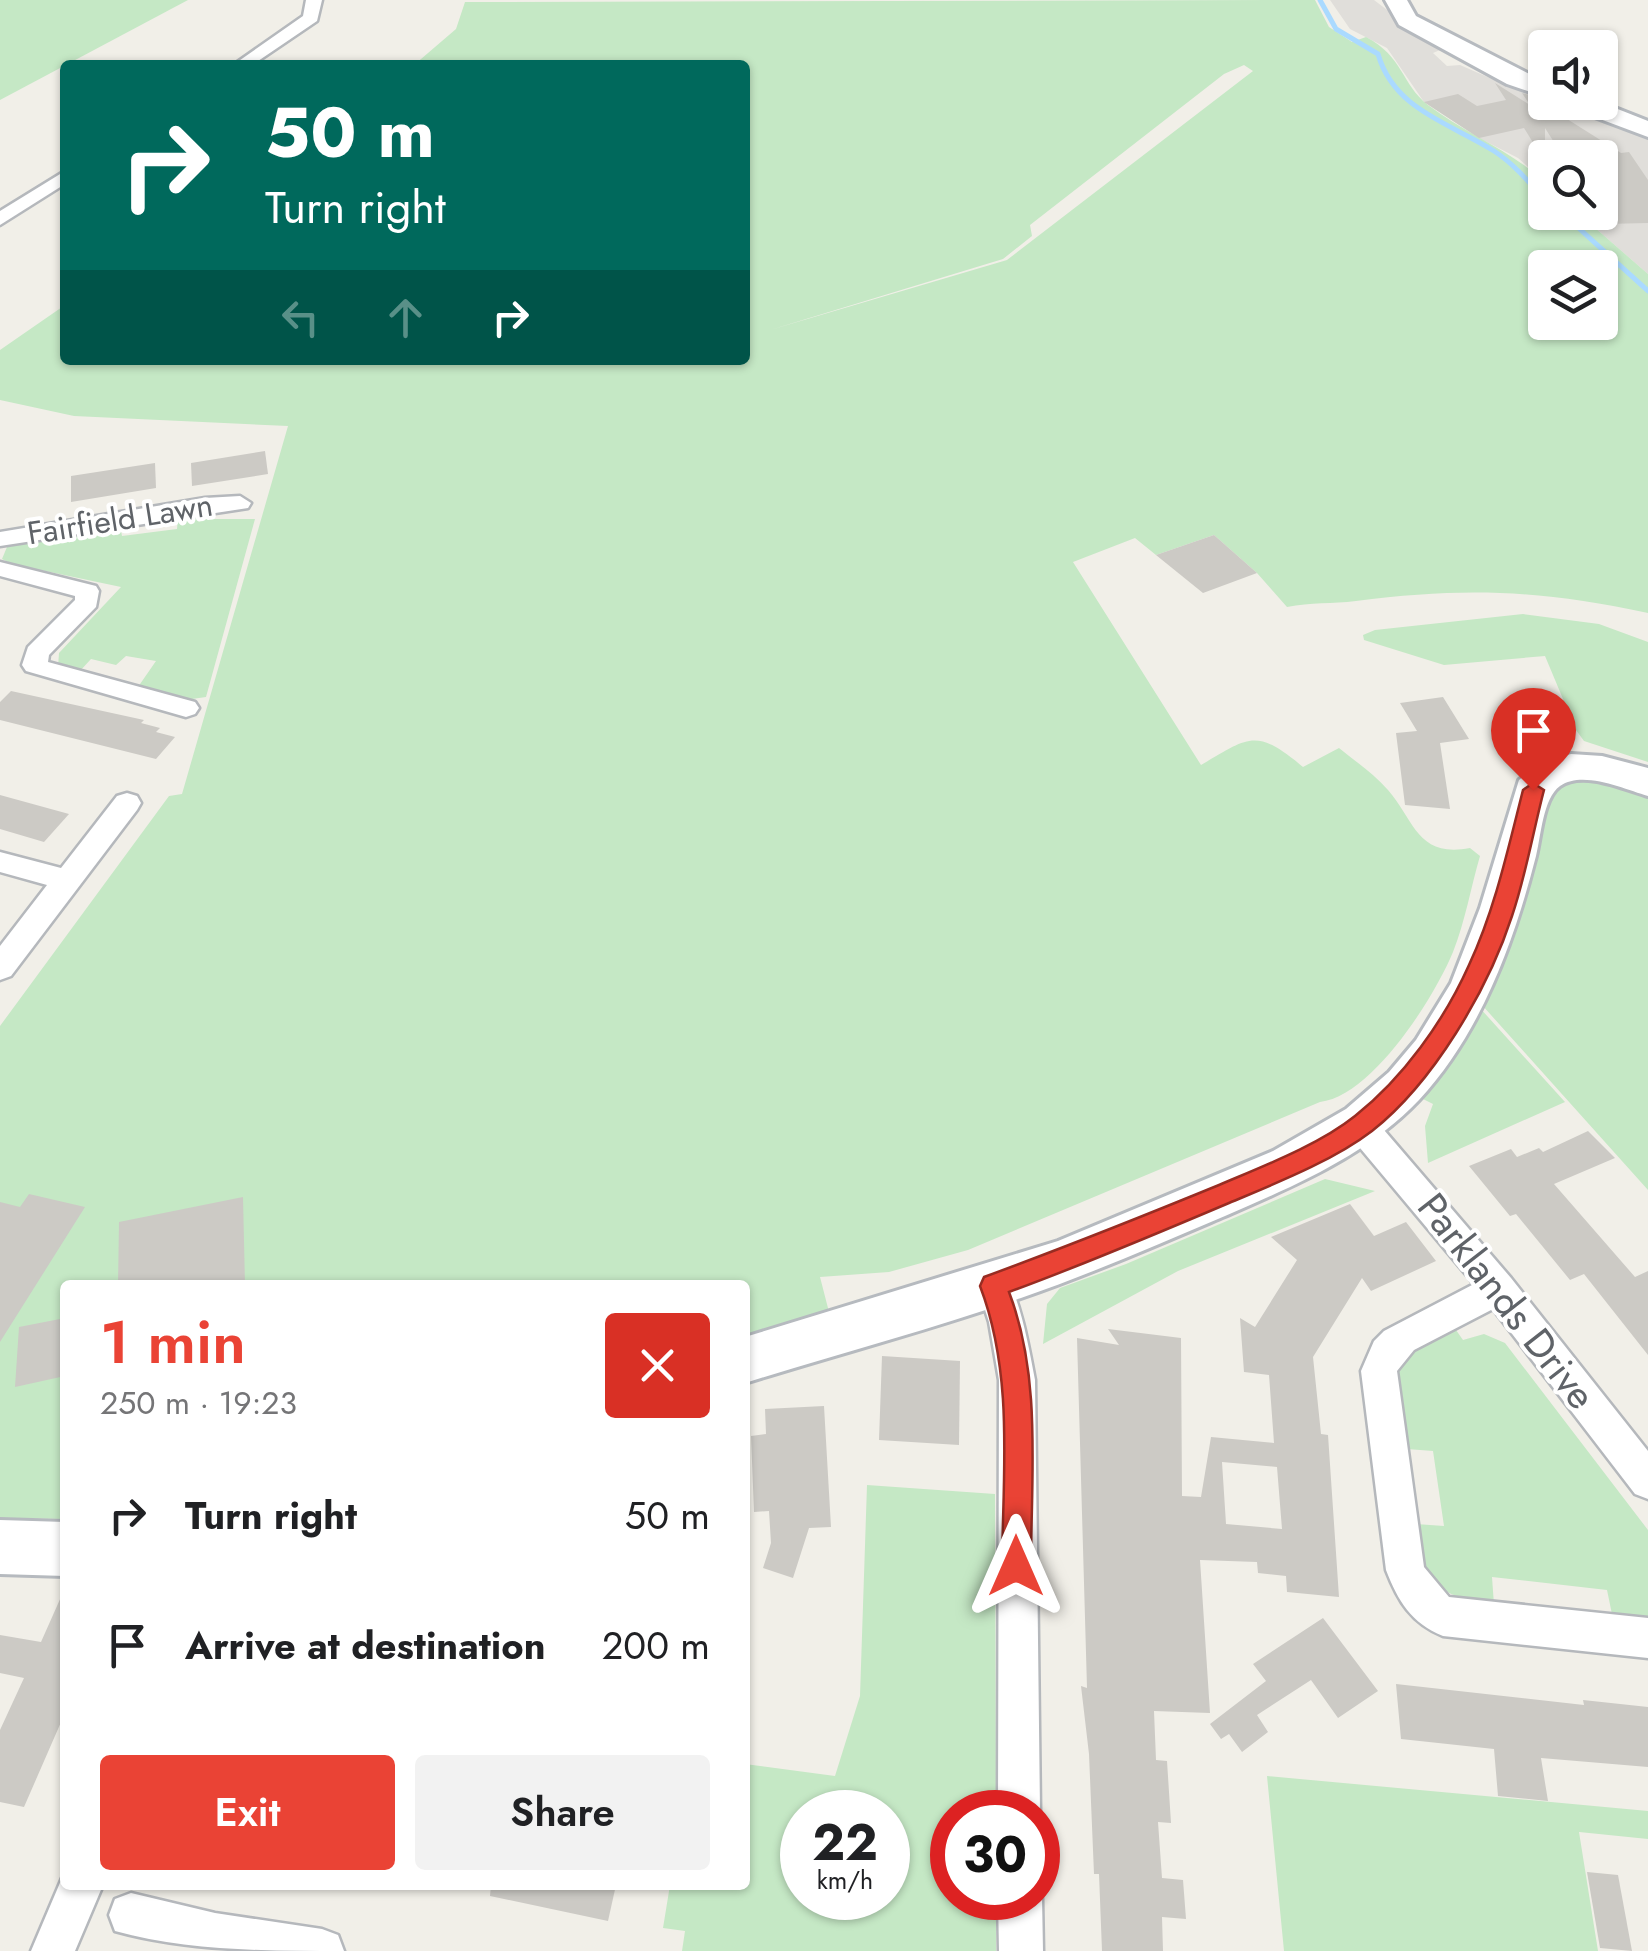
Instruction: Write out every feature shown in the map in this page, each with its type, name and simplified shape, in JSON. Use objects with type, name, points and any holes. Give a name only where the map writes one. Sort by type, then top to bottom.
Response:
[{"type":"street","points":[[248,60],[311,18],[314,0]]},
{"type":"street","points":[[1396,0],[1407,20],[1528,84]]},
{"type":"street","points":[[1618,118],[1648,130]]},
{"type":"street","points":[[0,219],[60,179]]},
{"type":"street","name":"Fairfield Lawn","points":[[0,539],[205,505],[240,503]]},
{"type":"street","name":"Fairfield Lawn","points":[[0,569],[88,591],[87,602],[37,653],[35,665],[117,679],[186,708]]},
{"type":"street","points":[[750,1359],[994,1286],[1087,1252],[1271,1174],[1361,1126],[1426,1059],[1478,972],[1501,916],[1533,790],[1542,777],[1554,769],[1599,768],[1648,782]]},
{"type":"street","points":[[0,968],[127,803]]},
{"type":"street","points":[[0,862],[67,880]]},
{"type":"street","name":"Parklands Drive","points":[[1361,1126],[1420,1190],[1648,1480]]},
{"type":"street","points":[[994,1286],[1008,1322],[1017,1380],[1018,1790]]},
{"type":"street","points":[[1499,1289],[1401,1339],[1382,1358],[1379,1371],[1404,1570],[1423,1605],[1442,1616],[1648,1638]]},
{"type":"street","points":[[0,1547],[60,1549]]},
{"type":"street","points":[[53,1951],[79,1890]]},
{"type":"street","points":[[131,1915],[212,1943],[322,1951]]},
{"type":"street","points":[[1020,1920],[1020,1951]]},
{"type":"shaded area","points":[[1330,0],[1374,0],[1440,50],[1433,53],[1447,66],[1460,65],[1528,95],[1528,120],[1603,120],[1648,140],[1648,274],[1598,230],[1618,230],[1618,140],[1528,140],[1528,167],[1424,102],[1387,48],[1350,29]]},
{"type":"green space","points":[[0,0],[188,0],[75,60],[60,60],[60,68],[0,100]]},
{"type":"green space","points":[[1315,0],[1329,27],[1352,42],[1366,37],[1378,45],[1428,105],[1528,169],[1528,230],[1598,230],[1648,274],[1648,613],[1572,599],[1502,593],[1433,594],[1287,607],[1257,573],[1214,535],[1156,555],[1135,538],[1073,562],[1201,765],[1253,740],[1274,746],[1303,767],[1339,748],[1383,784],[1428,842],[1452,850],[1470,848],[1480,856],[1453,952],[1432,994],[1399,1042],[1360,1082],[1340,1096],[968,1250],[889,1272],[820,1277],[829,1312],[750,1337],[750,1280],[60,1280],[60,1519],[0,1518],[0,1026],[169,796],[182,794],[288,426],[74,416],[0,400],[0,350],[60,308],[60,365],[750,365],[750,60],[420,60],[456,29],[465,2]],"holes":[[[1244,65],[1253,71],[1007,260],[770,330],[1003,259],[1032,236],[1030,225],[1224,74]]]},
{"type":"green space","points":[[211,510],[214,519],[255,519],[206,697],[185,700],[138,687],[156,661],[126,656],[116,665],[91,659],[79,672],[58,667],[59,653],[121,587],[12,564],[2,559],[7,547],[120,526],[122,536],[177,529],[178,516]]},
{"type":"green space","points":[[1523,614],[1599,624],[1648,642],[1648,762],[1584,741],[1545,656],[1444,665],[1364,640],[1363,635],[1375,630]]},
{"type":"green space","points":[[1566,779],[1594,780],[1648,793],[1648,1190],[1482,1005],[1506,955],[1551,792]]},
{"type":"green space","points":[[1479,1007],[1565,1102],[1428,1163],[1425,1126],[1433,1104],[1423,1099]]},
{"type":"green space","points":[[1325,1179],[1375,1191],[1178,1271],[1043,1344],[1047,1304],[1060,1288]]},
{"type":"green space","points":[[1456,1330],[1463,1340],[1484,1334],[1505,1343],[1648,1530],[1648,1620],[1613,1619],[1607,1590],[1492,1577],[1494,1605],[1445,1591],[1429,1573],[1416,1524],[1444,1526],[1433,1451],[1407,1449],[1396,1377],[1412,1354]]},
{"type":"green space","points":[[867,1485],[995,1494],[996,1790],[930,1790],[930,1920],[996,1920],[996,1951],[682,1951],[685,1931],[663,1928],[669,1890],[750,1890],[750,1765],[835,1776],[860,1696]]},
{"type":"green space","points":[[1267,1776],[1648,1811],[1648,1839],[1579,1832],[1598,1951],[1284,1951]]},
{"type":"building","points":[[1495,83],[1528,104],[1528,120],[1569,120],[1600,140],[1553,140],[1545,128],[1545,140],[1531,140],[1524,128],[1479,138],[1424,102],[1458,94],[1477,106],[1506,100]]},
{"type":"building","points":[[1618,151],[1629,152],[1648,180],[1648,223],[1618,224]]},
{"type":"building","points":[[265,451],[268,474],[192,486],[191,463]]},
{"type":"building","points":[[155,463],[156,488],[71,502],[71,476]]},
{"type":"building","points":[[1214,535],[1257,573],[1203,593],[1156,555]]},
{"type":"building","points":[[11,691],[144,720],[141,723],[160,728],[156,732],[175,737],[156,759],[0,720],[0,702]]},
{"type":"building","points":[[1443,697],[1469,739],[1440,743],[1450,809],[1405,805],[1396,733],[1417,731],[1400,703]]},
{"type":"building","points":[[0,795],[69,814],[44,842],[0,829]]},
{"type":"building","points":[[1588,1131],[1615,1158],[1554,1184],[1635,1277],[1648,1271],[1648,1355],[1584,1274],[1570,1280],[1516,1214],[1510,1216],[1469,1166],[1511,1149],[1517,1157],[1539,1148],[1543,1152]]},
{"type":"building","points":[[29,1194],[85,1207],[0,1342],[0,1202],[20,1207]]},
{"type":"building","points":[[243,1197],[245,1280],[118,1280],[119,1222]]},
{"type":"building","points":[[1350,1204],[1374,1236],[1406,1222],[1436,1261],[1371,1291],[1362,1278],[1313,1357],[1321,1434],[1328,1435],[1339,1597],[1287,1592],[1286,1576],[1258,1573],[1257,1562],[1200,1560],[1210,1713],[1154,1711],[1156,1760],[1167,1761],[1171,1823],[1158,1822],[1162,1878],[1183,1880],[1186,1919],[1162,1917],[1163,1951],[1102,1951],[1099,1874],[1094,1874],[1089,1754],[1081,1686],[1087,1688],[1077,1338],[1119,1345],[1108,1329],[1181,1338],[1182,1496],[1201,1497],[1211,1437],[1274,1443],[1269,1375],[1244,1372],[1240,1318],[1255,1327],[1297,1260],[1271,1237]],"holes":[[[1222,1462],[1277,1467],[1282,1529],[1226,1524]]]},
{"type":"building","points":[[60,1319],[60,1377],[15,1387],[19,1327]]},
{"type":"building","points":[[882,1356],[960,1361],[959,1445],[879,1440]]},
{"type":"building","points":[[824,1406],[831,1527],[809,1528],[793,1578],[763,1568],[771,1543],[769,1511],[754,1512],[751,1436],[766,1434],[765,1409]]},
{"type":"building","points":[[60,1599],[60,1724],[24,1807],[0,1802],[0,1730],[24,1678],[0,1673],[0,1635],[41,1642]]},
{"type":"building","points":[[1323,1618],[1378,1691],[1338,1718],[1311,1680],[1257,1715],[1268,1732],[1242,1752],[1229,1734],[1221,1739],[1210,1724],[1266,1681],[1253,1664]]},
{"type":"building","points":[[1396,1684],[1584,1705],[1583,1700],[1648,1707],[1648,1767],[1541,1758],[1548,1801],[1498,1796],[1494,1749],[1401,1739]]},
{"type":"building","points":[[1587,1872],[1618,1875],[1632,1951],[1600,1948]]},
{"type":"building","points":[[491,1890],[615,1890],[608,1921],[490,1896]]},
{"type":"waterway","points":[[1320,0],[1336,29],[1378,54],[1386,73],[1410,102],[1501,156],[1528,182]]},
{"type":"waterway","points":[[1581,230],[1648,291]]},
{"type":"route","points":[[1016,1566],[1016,1362],[1008,1322],[994,1286],[1087,1252],[1271,1174],[1361,1126],[1386,1103],[1426,1059],[1478,972],[1501,916],[1533,790]]}]
